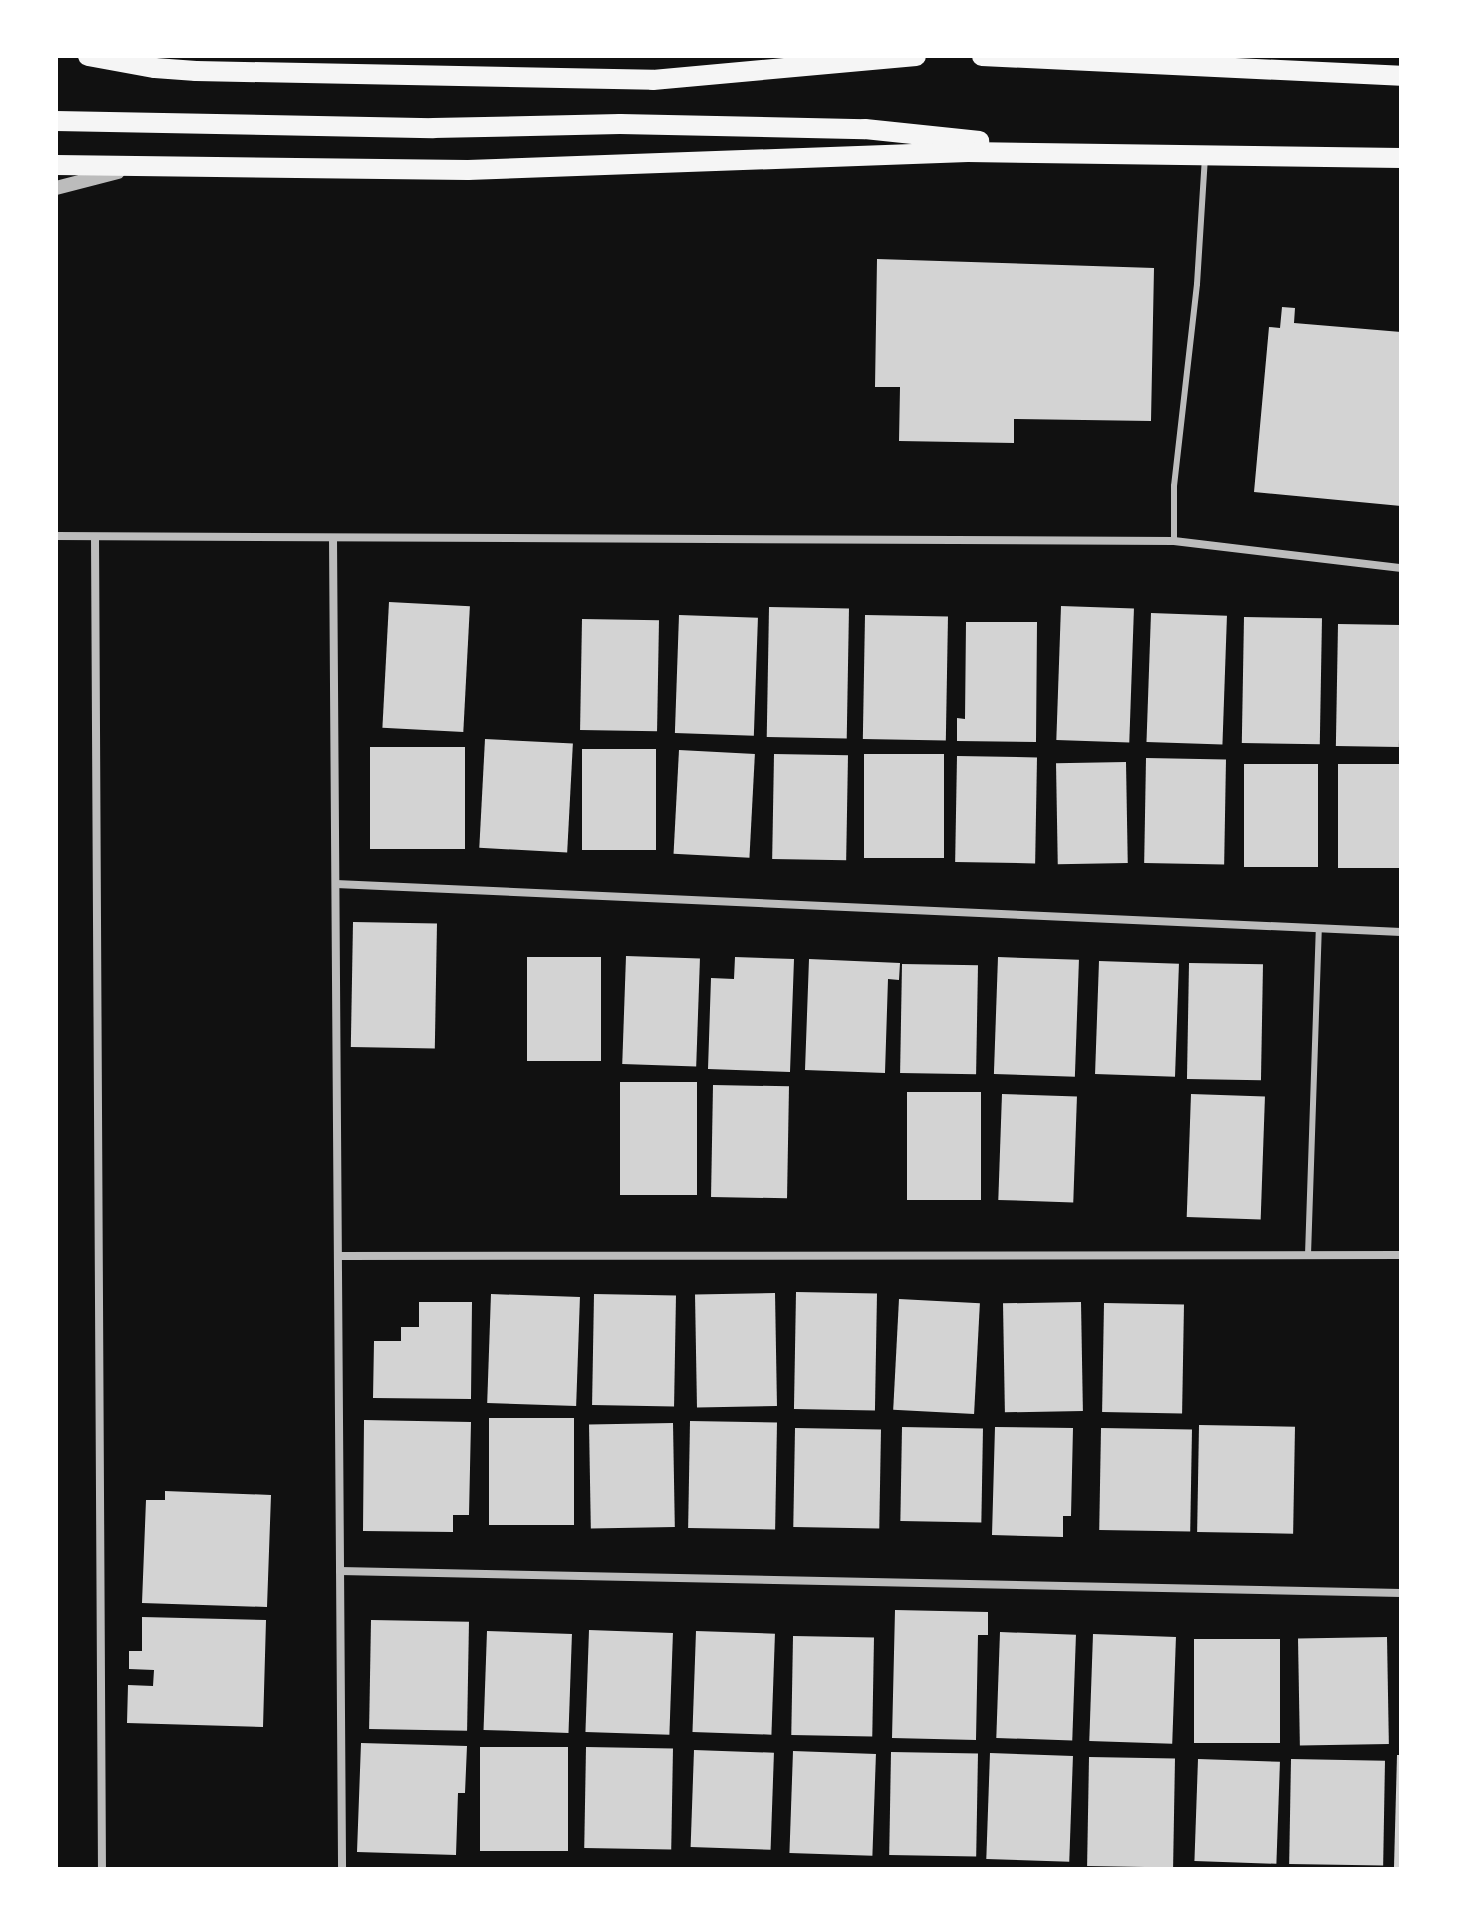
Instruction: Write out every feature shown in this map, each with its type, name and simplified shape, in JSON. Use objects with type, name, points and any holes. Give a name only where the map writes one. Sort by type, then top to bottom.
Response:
[{"type":"main road","points":[[88,56],[155,68],[196,71],[653,80],[916,56]]},
{"type":"main road","points":[[982,56],[1155,60],[1401,76]]},
{"type":"main road","points":[[56,121],[433,128],[620,124],[865,129],[1097,154]]},
{"type":"main road","points":[[56,165],[484,170],[852,154],[1401,158]]},
{"type":"street","points":[[56,188],[134,167]]},
{"type":"street","points":[[56,536],[1174,541],[1401,568]]},
{"type":"street","points":[[95,537],[102,1869]]},
{"type":"street","points":[[333,538],[342,1869]]},
{"type":"street","points":[[336,884],[1401,932]]},
{"type":"street","points":[[338,1256],[1401,1255]]},
{"type":"street","points":[[340,1571],[1401,1593]]},
{"type":"lane","points":[[1174,541],[1174,486],[1197,284],[1205,155]]},
{"type":"lane","points":[[1308,1255],[1319,930]]},
{"type":"building","points":[[877,259],[1154,268],[1151,421],[1014,419],[1014,443],[899,441],[900,387],[875,387]]},
{"type":"building","points":[[1282,307],[1295,308],[1294,323],[1401,332],[1401,506],[1254,492],[1269,327],[1280,328]]},
{"type":"building","points":[[389,602],[470,606],[463,732],[382,728]]},
{"type":"building","points":[[1061,606],[1134,609],[1129,742],[1056,740]]},
{"type":"building","points":[[769,607],[849,608],[847,738],[767,737]]},
{"type":"building","points":[[1151,613],[1227,616],[1222,745],[1146,742]]},
{"type":"building","points":[[679,615],[758,618],[754,736],[675,733]]},
{"type":"building","points":[[865,615],[948,616],[946,740],[863,739]]},
{"type":"building","points":[[1244,617],[1322,618],[1320,744],[1242,743]]},
{"type":"building","points":[[582,619],[659,620],[657,731],[580,730]]},
{"type":"building","points":[[966,622],[1037,622],[1036,742],[957,741],[957,718],[965,719]]},
{"type":"building","points":[[1338,624],[1401,625],[1399,747],[1336,746]]},
{"type":"building","points":[[485,739],[573,744],[567,852],[479,848]]},
{"type":"building","points":[[370,747],[465,747],[465,849],[370,849]]},
{"type":"building","points":[[582,749],[656,749],[656,850],[582,850]]},
{"type":"building","points":[[679,750],[755,754],[749,858],[674,854]]},
{"type":"building","points":[[774,754],[848,755],[846,860],[772,859]]},
{"type":"building","points":[[864,754],[944,754],[944,858],[864,858]]},
{"type":"building","points":[[957,756],[1037,757],[1035,863],[955,862]]},
{"type":"building","points":[[1146,758],[1226,759],[1224,864],[1144,863]]},
{"type":"building","points":[[1126,762],[1128,863],[1058,864],[1056,763]]},
{"type":"building","points":[[1244,764],[1318,764],[1318,867],[1244,867]]},
{"type":"building","points":[[1338,764],[1401,764],[1401,868],[1338,868]]},
{"type":"building","points":[[353,922],[437,923],[435,1048],[351,1047]]},
{"type":"building","points":[[626,956],[700,959],[696,1067],[622,1064]]},
{"type":"building","points":[[527,957],[601,957],[601,1061],[527,1061]]},
{"type":"building","points":[[735,957],[794,959],[790,1072],[708,1069],[711,978],[734,979]]},
{"type":"building","points":[[998,957],[1079,960],[1075,1077],[994,1074]]},
{"type":"building","points":[[809,959],[900,963],[899,980],[888,979],[885,1073],[805,1070]]},
{"type":"building","points":[[1099,961],[1179,964],[1175,1077],[1095,1074]]},
{"type":"building","points":[[1189,963],[1263,964],[1261,1080],[1187,1079]]},
{"type":"building","points":[[902,964],[978,965],[976,1074],[900,1073]]},
{"type":"building","points":[[620,1082],[697,1082],[697,1195],[620,1195]]},
{"type":"building","points":[[713,1085],[789,1086],[787,1198],[711,1197]]},
{"type":"building","points":[[907,1092],[981,1092],[981,1200],[907,1200]]},
{"type":"building","points":[[1002,1094],[1077,1097],[1073,1203],[998,1200]]},
{"type":"building","points":[[1191,1094],[1265,1097],[1261,1220],[1187,1217]]},
{"type":"building","points":[[796,1292],[877,1293],[875,1410],[794,1409]]},
{"type":"building","points":[[775,1293],[777,1406],[697,1407],[695,1294]]},
{"type":"building","points":[[491,1294],[580,1297],[576,1406],[487,1403]]},
{"type":"building","points":[[594,1294],[676,1295],[674,1406],[592,1405]]},
{"type":"building","points":[[899,1299],[980,1303],[974,1414],[893,1410]]},
{"type":"building","points":[[419,1302],[472,1302],[471,1399],[373,1398],[374,1341],[401,1341],[401,1327],[419,1327]]},
{"type":"building","points":[[1081,1302],[1083,1411],[1005,1412],[1003,1303]]},
{"type":"building","points":[[1104,1303],[1184,1304],[1182,1413],[1102,1412]]},
{"type":"building","points":[[489,1418],[574,1418],[574,1525],[489,1525]]},
{"type":"building","points":[[364,1420],[471,1422],[469,1515],[453,1515],[453,1532],[363,1531]]},
{"type":"building","points":[[690,1421],[777,1423],[775,1530],[688,1528]]},
{"type":"building","points":[[673,1423],[675,1527],[591,1528],[589,1424]]},
{"type":"building","points":[[1199,1425],[1295,1427],[1293,1534],[1197,1532]]},
{"type":"building","points":[[902,1427],[983,1428],[981,1522],[900,1521]]},
{"type":"building","points":[[995,1427],[1073,1428],[1071,1516],[1063,1516],[1063,1537],[992,1535]]},
{"type":"building","points":[[795,1428],[881,1430],[879,1528],[793,1527]]},
{"type":"building","points":[[1101,1428],[1192,1430],[1190,1532],[1099,1530]]},
{"type":"building","points":[[165,1491],[271,1495],[267,1607],[142,1603],[146,1500],[165,1500]]},
{"type":"building","points":[[895,1610],[988,1612],[988,1635],[978,1635],[976,1740],[892,1738]]},
{"type":"building","points":[[142,1617],[266,1620],[263,1727],[127,1723],[128,1685],[153,1686],[154,1670],[129,1669],[129,1651],[142,1651]]},
{"type":"building","points":[[371,1620],[469,1622],[467,1731],[369,1729]]},
{"type":"building","points":[[589,1630],[673,1633],[669,1735],[585,1732]]},
{"type":"building","points":[[487,1631],[572,1634],[568,1733],[484,1730]]},
{"type":"building","points":[[696,1631],[775,1634],[771,1735],[692,1732]]},
{"type":"building","points":[[1000,1632],[1076,1635],[1072,1741],[996,1738]]},
{"type":"building","points":[[1093,1634],[1176,1637],[1172,1744],[1089,1741]]},
{"type":"building","points":[[793,1636],[874,1637],[872,1736],[791,1735]]},
{"type":"building","points":[[1387,1637],[1389,1744],[1300,1746],[1298,1639]]},
{"type":"building","points":[[1194,1639],[1280,1639],[1280,1743],[1194,1743]]},
{"type":"building","points":[[361,1743],[467,1746],[465,1793],[458,1793],[456,1855],[357,1852]]},
{"type":"building","points":[[480,1747],[568,1747],[568,1851],[480,1851]]},
{"type":"building","points":[[586,1747],[673,1749],[671,1850],[584,1848]]},
{"type":"building","points":[[694,1750],[774,1753],[771,1850],[691,1847]]},
{"type":"building","points":[[793,1751],[876,1754],[872,1856],[789,1853]]},
{"type":"building","points":[[891,1752],[978,1754],[976,1857],[889,1855]]},
{"type":"building","points":[[990,1753],[1073,1756],[1069,1862],[986,1859]]},
{"type":"building","points":[[1397,1755],[1401,1755],[1401,1867],[1394,1867]]},
{"type":"building","points":[[1089,1757],[1175,1759],[1173,1867],[1087,1866]]},
{"type":"building","points":[[1198,1759],[1280,1762],[1276,1864],[1194,1861]]},
{"type":"building","points":[[1291,1759],[1385,1761],[1383,1866],[1289,1864]]}]
